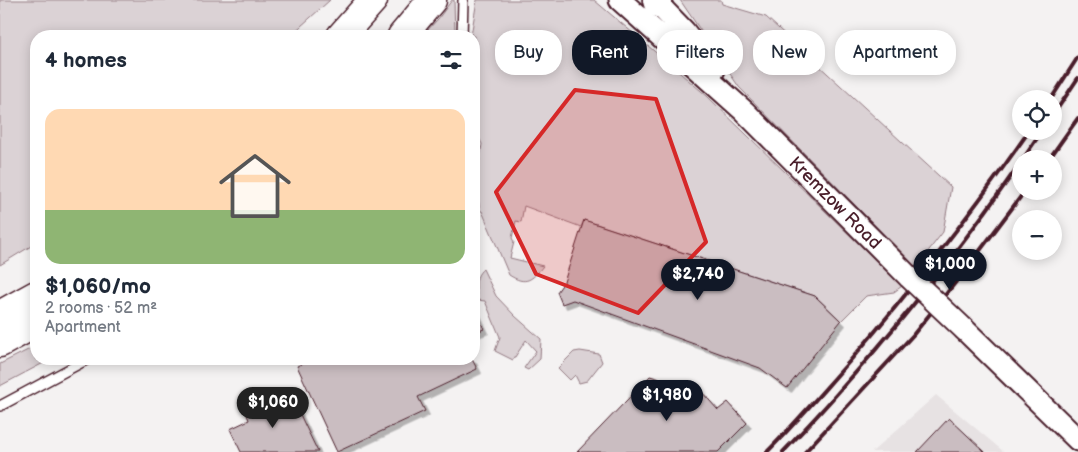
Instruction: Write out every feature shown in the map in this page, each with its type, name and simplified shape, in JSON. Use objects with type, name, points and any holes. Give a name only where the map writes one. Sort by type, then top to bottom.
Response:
[{"type":"highway","points":[[346,30],[373,0]]},
{"type":"highway","points":[[407,30],[432,0]]},
{"type":"highway","points":[[0,315],[30,298]]},
{"type":"highway","points":[[0,343],[30,326]]},
{"type":"street","name":"Kremzow Road","points":[[620,0],[744,111],[909,277],[1078,440]]},
{"type":"street","name":"Kremzow Road","points":[[656,1],[684,31],[744,111]]},
{"type":"lane","points":[[462,0],[462,30]]},
{"type":"lane","points":[[0,406],[77,365]]},
{"type":"highlighted area","points":[[575,90],[656,99],[706,242],[638,313],[536,274],[496,192]]},
{"type":"shaded area","points":[[0,0],[330,0],[297,30],[30,30],[30,247],[0,265]]},
{"type":"shaded area","points":[[452,0],[454,0],[455,30],[428,30]]},
{"type":"shaded area","points":[[477,0],[594,0],[629,30],[572,30],[572,75],[647,75],[647,45],[657,54],[657,75],[682,75],[707,96],[902,286],[894,292],[866,296],[841,321],[815,296],[584,220],[581,227],[524,206],[521,222],[516,221],[510,258],[543,266],[528,280],[520,280],[509,275],[482,211],[480,211],[480,158],[482,144],[480,140],[480,30],[472,30]]},
{"type":"shaded area","points":[[680,0],[721,0],[722,4],[766,17],[780,30],[753,30],[753,75],[825,75],[825,71],[951,187],[943,232],[916,267],[739,87],[731,75],[743,75],[743,30],[700,30]]},
{"type":"shaded area","points":[[483,269],[496,296],[541,339],[540,359],[528,370],[524,368],[536,351],[526,340],[513,360],[495,351],[500,337],[485,301],[480,300],[480,272]]},
{"type":"shaded area","points":[[30,349],[30,365],[40,365],[0,386],[0,364]]},
{"type":"shaded area","points":[[574,352],[599,354],[602,362],[587,381],[579,383],[575,375],[570,380],[558,368]]},
{"type":"shaded area","points":[[936,395],[1004,452],[872,452]]},
{"type":"building","points":[[584,220],[815,296],[841,321],[787,388],[760,368],[573,300],[562,304],[557,292],[564,282]]},
{"type":"building","points":[[480,320],[484,329],[480,331]]},
{"type":"building","points":[[475,365],[477,369],[418,397],[425,411],[337,452],[297,366]]},
{"type":"building","points":[[650,376],[701,391],[718,410],[728,402],[747,423],[718,452],[577,452]]},
{"type":"building","points":[[267,396],[273,408],[292,398],[318,452],[241,452],[230,429],[249,420],[244,407]]},
{"type":"building","points":[[949,418],[985,452],[917,452]]},
{"type":"railway","points":[[1057,90],[1078,57]]},
{"type":"railway","points":[[1062,102],[1078,78]]},
{"type":"railway","points":[[1055,150],[1078,118]]},
{"type":"railway","points":[[767,452],[799,419],[896,306],[964,220],[1023,140]]},
{"type":"railway","points":[[1029,150],[1036,140]]},
{"type":"railway","points":[[783,452],[866,361],[912,306],[957,250],[1012,175]]},
{"type":"railway","points":[[805,452],[913,335],[1018,200]]}]
